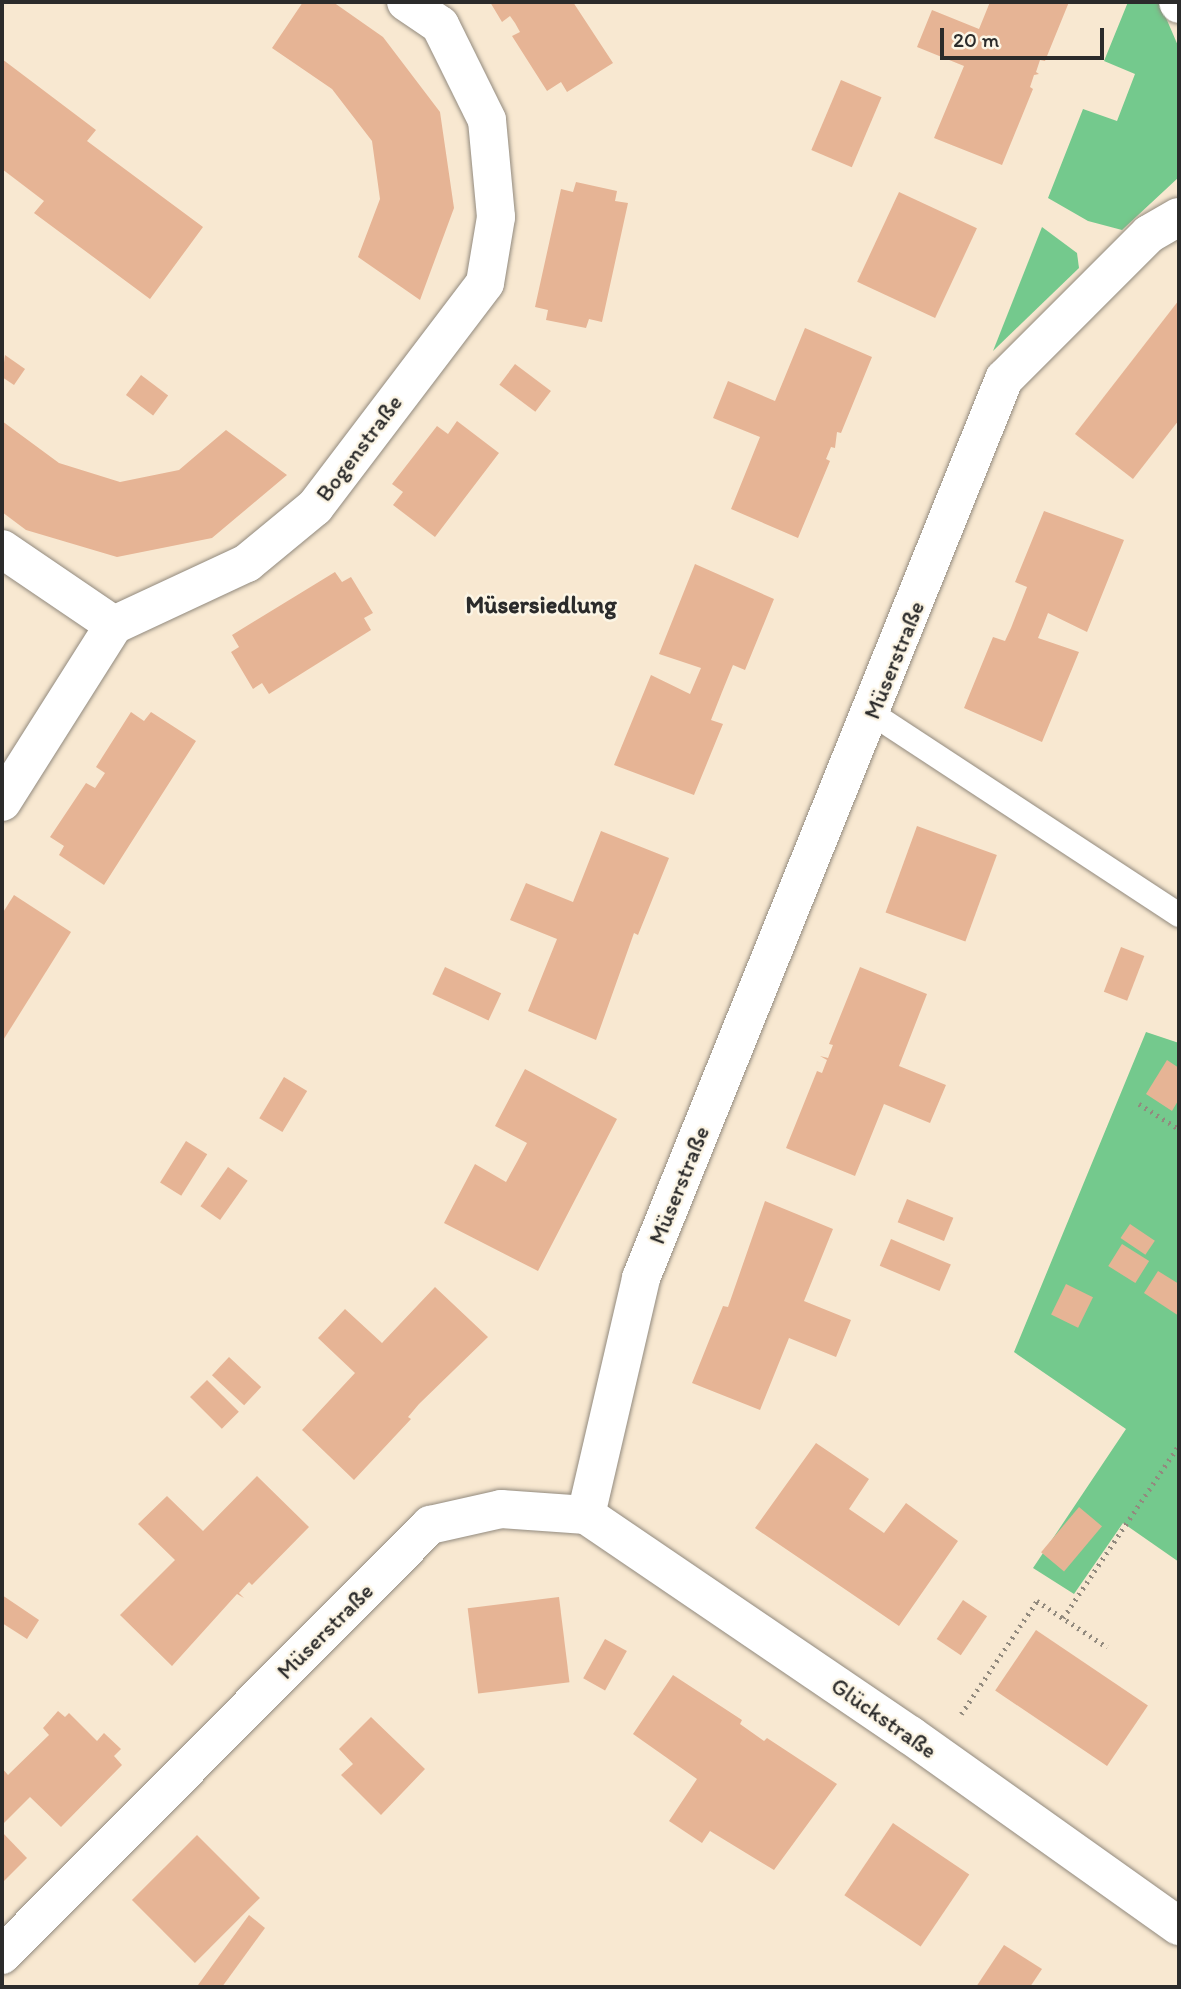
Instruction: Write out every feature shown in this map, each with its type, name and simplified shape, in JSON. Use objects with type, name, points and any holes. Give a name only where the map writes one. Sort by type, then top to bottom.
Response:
[{"type":"street","name":"Bogenstraße","points":[[114,625],[247,563],[314,507],[485,283],[496,217],[487,120],[440,25],[406,2]]},
{"type":"street","name":"Müserstraße","points":[[2,1955],[430,1525],[501,1509],[586,1515],[641,1278],[873,714],[1004,379],[1149,234],[1179,217]]},
{"type":"street","points":[[2,549],[114,625],[2,803]]},
{"type":"street","name":"Glückstraße","points":[[586,1515],[934,1753],[1179,1926]]},
{"type":"lane","points":[[873,714],[1179,915]]},
{"type":"path","points":[[1139,1104],[1179,1129]]},
{"type":"path","points":[[1063,1618],[1179,1445]]},
{"type":"path","points":[[934,1753],[1038,1601],[1107,1647]]},
{"type":"green space","points":[[1128,2],[1160,4],[1179,48],[1179,177],[1122,230],[1088,221],[1048,198],[1083,109],[1117,121],[1135,74],[1104,61]]},
{"type":"green space","points":[[1042,227],[1077,253],[1079,268],[993,351]]},
{"type":"green space","points":[[1146,1032],[1179,1043],[1179,1562],[1123,1523],[1074,1594],[1033,1568],[1126,1429],[1014,1352]]},
{"type":"building","points":[[303,2],[333,2],[383,37],[440,112],[454,208],[420,300],[358,257],[380,199],[372,141],[332,89],[272,48]]},
{"type":"building","points":[[490,2],[573,2],[613,63],[567,92],[561,82],[547,91],[512,36],[520,32],[515,23],[510,16],[502,22]]},
{"type":"building","points":[[990,2],[1069,2],[1045,61],[1040,60],[1036,72],[1039,74],[1034,75],[1030,87],[1033,89],[1002,165],[934,138],[964,66],[917,47],[932,10],[979,29]]},
{"type":"building","points":[[2,59],[96,130],[87,141],[203,227],[150,299],[34,213],[44,201],[2,169]]},
{"type":"building","points":[[841,80],[882,97],[852,167],[811,150]]},
{"type":"building","points":[[576,182],[617,191],[615,201],[628,203],[602,322],[589,319],[586,328],[546,320],[548,310],[535,307],[561,189],[573,192]]},
{"type":"building","points":[[899,192],[977,228],[935,318],[857,282]]},
{"type":"building","points":[[1179,300],[1179,420],[1133,479],[1075,434]]},
{"type":"building","points":[[805,328],[872,357],[841,433],[837,432],[835,448],[831,447],[826,459],[830,461],[798,538],[731,509],[760,437],[713,418],[728,381],[775,401]]},
{"type":"building","points":[[5,355],[25,369],[14,385],[2,377]]},
{"type":"building","points":[[515,364],[551,391],[535,412],[499,385]]},
{"type":"building","points":[[141,375],[168,395],[153,415],[126,395]]},
{"type":"building","points":[[2,421],[59,463],[120,482],[179,470],[226,430],[287,475],[212,538],[117,557],[26,530],[2,512]]},
{"type":"building","points":[[457,421],[499,453],[435,537],[393,505],[403,492],[392,484],[437,426],[448,434]]},
{"type":"building","points":[[1044,511],[1124,540],[1087,632],[1048,613],[1038,638],[1079,652],[1042,742],[964,708],[993,637],[1005,641],[1011,628],[1027,587],[1015,582]]},
{"type":"building","points":[[695,564],[774,599],[745,670],[733,665],[711,720],[723,724],[694,795],[614,765],[651,675],[690,694],[701,668],[659,654]]},
{"type":"building","points":[[335,572],[342,582],[351,577],[373,613],[364,618],[371,630],[269,694],[262,683],[253,689],[231,652],[239,647],[232,635]]},
{"type":"building","points":[[131,712],[144,721],[151,712],[196,741],[104,885],[59,855],[64,846],[50,837],[86,783],[95,788],[105,773],[96,767]]},
{"type":"building","points":[[917,826],[997,855],[965,942],[886,912]]},
{"type":"building","points":[[601,831],[669,858],[638,935],[634,933],[596,1040],[528,1011],[557,939],[510,920],[526,883],[573,902]]},
{"type":"building","points":[[14,895],[71,932],[2,1042],[2,914]]},
{"type":"building","points":[[1121,947],[1144,956],[1127,1001],[1104,992]]},
{"type":"building","points":[[445,967],[501,993],[489,1020],[432,994]]},
{"type":"building","points":[[860,967],[927,994],[899,1066],[946,1085],[930,1123],[884,1104],[855,1176],[786,1148],[817,1071],[822,1073],[827,1060],[820,1056],[828,1058],[833,1045],[829,1044]]},
{"type":"building","points":[[1167,1060],[1179,1068],[1179,1099],[1172,1111],[1146,1094]]},
{"type":"building","points":[[525,1069],[617,1119],[538,1271],[444,1223],[475,1164],[506,1182],[527,1143],[495,1126]]},
{"type":"building","points":[[284,1077],[307,1091],[282,1132],[259,1118]]},
{"type":"building","points":[[186,1141],[207,1154],[181,1196],[160,1183]]},
{"type":"building","points":[[228,1167],[248,1181],[220,1220],[200,1206]]},
{"type":"building","points":[[907,1199],[953,1218],[944,1241],[898,1222]]},
{"type":"building","points":[[765,1201],[833,1229],[804,1301],[851,1320],[836,1357],[789,1338],[760,1410],[692,1383],[723,1306],[728,1307]]},
{"type":"building","points":[[1130,1224],[1155,1241],[1145,1255],[1120,1238]]},
{"type":"building","points":[[891,1239],[951,1264],[940,1291],[880,1266]]},
{"type":"building","points":[[1122,1244],[1149,1261],[1135,1283],[1108,1266]]},
{"type":"building","points":[[1158,1271],[1179,1284],[1179,1316],[1144,1293]]},
{"type":"building","points":[[1066,1284],[1093,1297],[1078,1328],[1051,1315]]},
{"type":"building","points":[[435,1287],[488,1337],[419,1404],[408,1417],[411,1419],[354,1480],[302,1430],[355,1373],[318,1338],[345,1309],[382,1343]]},
{"type":"building","points":[[229,1357],[261,1387],[244,1405],[212,1375]]},
{"type":"building","points":[[207,1380],[239,1412],[222,1429],[190,1397]]},
{"type":"building","points":[[816,1443],[869,1479],[849,1509],[884,1533],[906,1503],[958,1541],[899,1626],[755,1528]]},
{"type":"building","points":[[257,1476],[309,1527],[252,1585],[249,1582],[239,1593],[244,1598],[237,1594],[172,1666],[120,1615],[175,1560],[138,1524],[167,1496],[203,1531]]},
{"type":"building","points":[[1079,1507],[1102,1526],[1064,1571],[1041,1552]]},
{"type":"building","points":[[2,1595],[39,1620],[27,1639],[2,1623]]},
{"type":"building","points":[[559,1597],[569,1682],[478,1694],[468,1608]]},
{"type":"building","points":[[963,1600],[987,1616],[961,1655],[937,1639]]},
{"type":"building","points":[[1036,1630],[1148,1705],[1107,1766],[995,1691]]},
{"type":"building","points":[[605,1639],[627,1651],[605,1690],[583,1678]]},
{"type":"building","points":[[673,1675],[742,1720],[740,1724],[764,1741],[767,1738],[837,1784],[774,1870],[710,1831],[702,1843],[669,1821],[697,1779],[633,1734]]},
{"type":"building","points":[[58,1711],[65,1717],[69,1713],[97,1741],[104,1733],[121,1749],[114,1756],[122,1765],[61,1827],[30,1797],[2,1825],[2,1768],[8,1775],[49,1735],[43,1728]]},
{"type":"building","points":[[371,1717],[425,1769],[381,1815],[341,1775],[353,1764],[339,1749]]},
{"type":"building","points":[[893,1823],[969,1874],[921,1947],[844,1895]]},
{"type":"building","points":[[2,1832],[27,1858],[2,1883]]},
{"type":"building","points":[[197,1835],[260,1898],[195,1963],[132,1900]]},
{"type":"building","points":[[249,1915],[265,1928],[222,1987],[198,1985]]},
{"type":"building","points":[[1004,1945],[1042,1969],[1030,1987],[976,1987]]},
{"type":"district","name":"Müsersiedlung","points":[[541,605]]}]
